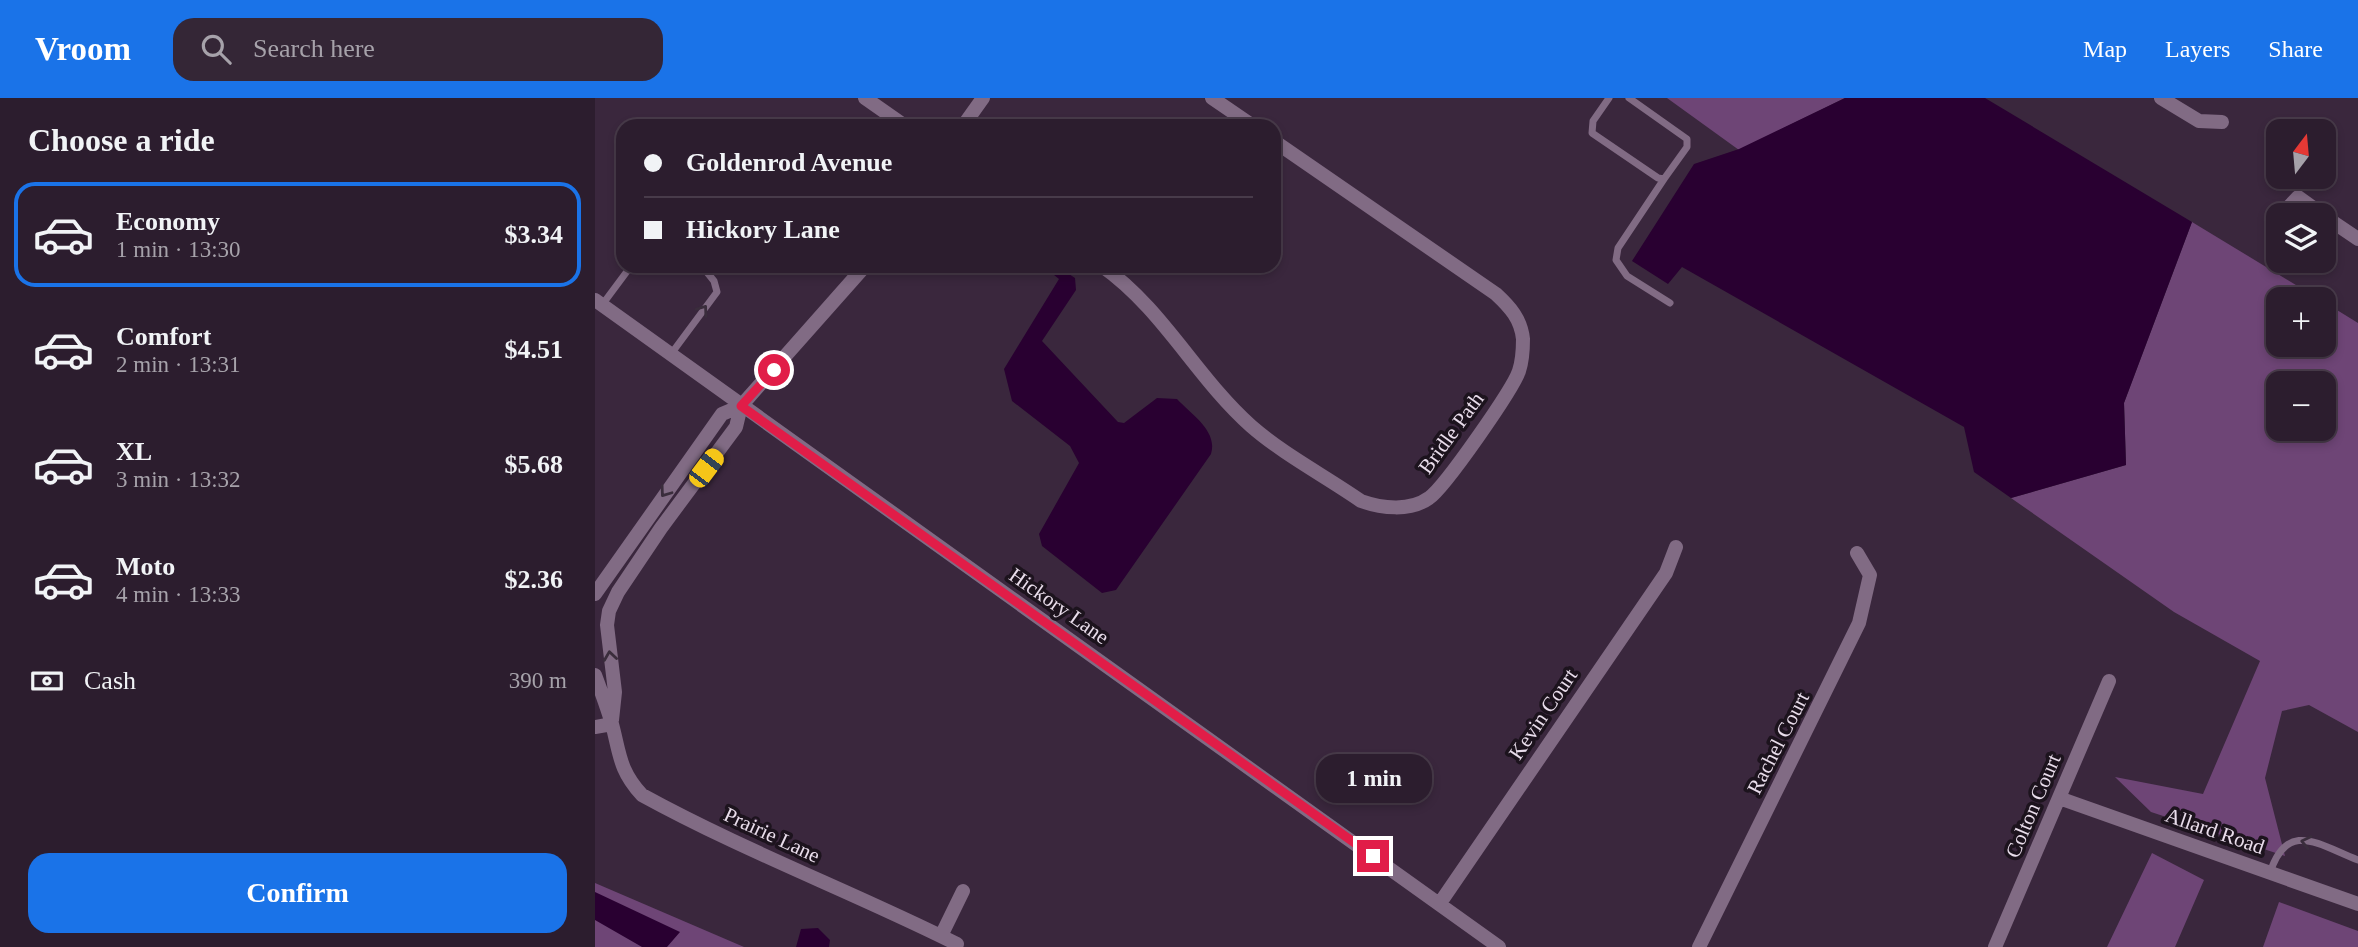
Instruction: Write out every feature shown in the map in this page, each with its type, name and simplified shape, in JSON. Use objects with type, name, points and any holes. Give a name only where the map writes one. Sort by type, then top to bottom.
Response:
[{"type":"street","points":[[865,98],[895,119]]},
{"type":"street","points":[[968,119],[982,98]]},
{"type":"street","points":[[1212,98],[1243,119]]},
{"type":"street","points":[[2161,98],[2199,121],[2221,122]]},
{"type":"street","name":"Bridle Path","points":[[1110,273],[1146,303],[1213,387],[1252,427],[1361,501],[1394,507],[1412,505],[1429,498],[1458,465],[1519,372],[1523,341],[1521,325],[1513,310],[1496,294],[1281,146]]},
{"type":"street","points":[[2293,203],[2298,197],[2306,203]]},
{"type":"street","points":[[2336,223],[2357,236]]},
{"type":"street","points":[[595,594],[722,414],[741,406],[859,273]]},
{"type":"street","name":"Hickory Lane","points":[[599,302],[1499,947]]},
{"type":"street","name":"Prairie Lane","points":[[612,724],[615,692],[608,635],[610,611],[618,592],[661,528],[736,427],[741,406]]},
{"type":"street","points":[[647,517],[661,528]]},
{"type":"street","name":"Kevin Court","points":[[1440,903],[1666,573],[1676,547]]},
{"type":"street","name":"Rachel Court","points":[[1699,947],[1859,623],[1870,575],[1857,553]]},
{"type":"street","points":[[595,606],[610,611]]},
{"type":"street","name":"Prairie Lane","points":[[595,676],[612,724],[619,760],[627,779],[642,795],[766,856],[941,936],[956,946]]},
{"type":"street","name":"Colton Court","points":[[1995,947],[2109,681]]},
{"type":"street","points":[[595,727],[612,724]]},
{"type":"street","name":"Allard Road","points":[[2059,798],[2358,904]]},
{"type":"street","points":[[941,936],[963,891]]},
{"type":"lane","points":[[1609,98],[1593,121],[1592,133],[1658,178],[1664,179]]},
{"type":"lane","points":[[1629,98],[1687,139],[1687,147],[1618,248],[1616,260],[1627,276],[1670,303]]},
{"type":"lane","points":[[599,302],[625,273]]},
{"type":"lane","points":[[671,354],[716,292],[715,281],[708,273]]},
{"type":"lane","points":[[2270,873],[2275,859],[2287,842],[2299,838],[2358,860]]},
{"type":"shaded area","points":[[1667,98],[1845,98],[1739,150]]},
{"type":"shaded area","points":[[1845,98],[1985,98],[2192,222],[2124,403],[2126,465],[2011,498],[1974,472],[1964,427],[1682,267],[1668,284],[1632,261],[1694,164],[1739,149]]},
{"type":"shaded area","points":[[2192,222],[2266,267],[2266,273],[2276,273],[2299,287],[2266,287],[2266,357],[2336,357],[2336,309],[2358,323],[2358,732],[2309,705],[2282,711],[2265,778],[2285,856],[2151,812],[2115,777],[2203,794],[2260,661],[2174,612],[2011,498],[2126,465],[2124,403]]},
{"type":"shaded area","points":[[1052,273],[1068,273],[1075,278],[1076,290],[1042,341],[1118,422],[1124,423],[1157,398],[1177,399],[1202,424],[1211,438],[1211,454],[1116,590],[1102,593],[1042,546],[1039,534],[1079,463],[1070,446],[1012,401],[1004,369],[1059,279]]},
{"type":"shaded area","points":[[2152,853],[2204,880],[2175,947],[2107,947]]},
{"type":"shaded area","points":[[595,883],[744,947],[595,947]]},
{"type":"shaded area","points":[[595,892],[680,932],[667,947],[642,947],[595,920]]},
{"type":"shaded area","points":[[2279,902],[2358,931],[2358,947],[2263,947]]},
{"type":"shaded area","points":[[818,928],[830,940],[829,947],[796,947],[801,929]]},
{"type":"route","points":[[774,370],[741,406],[1373,856]]}]
